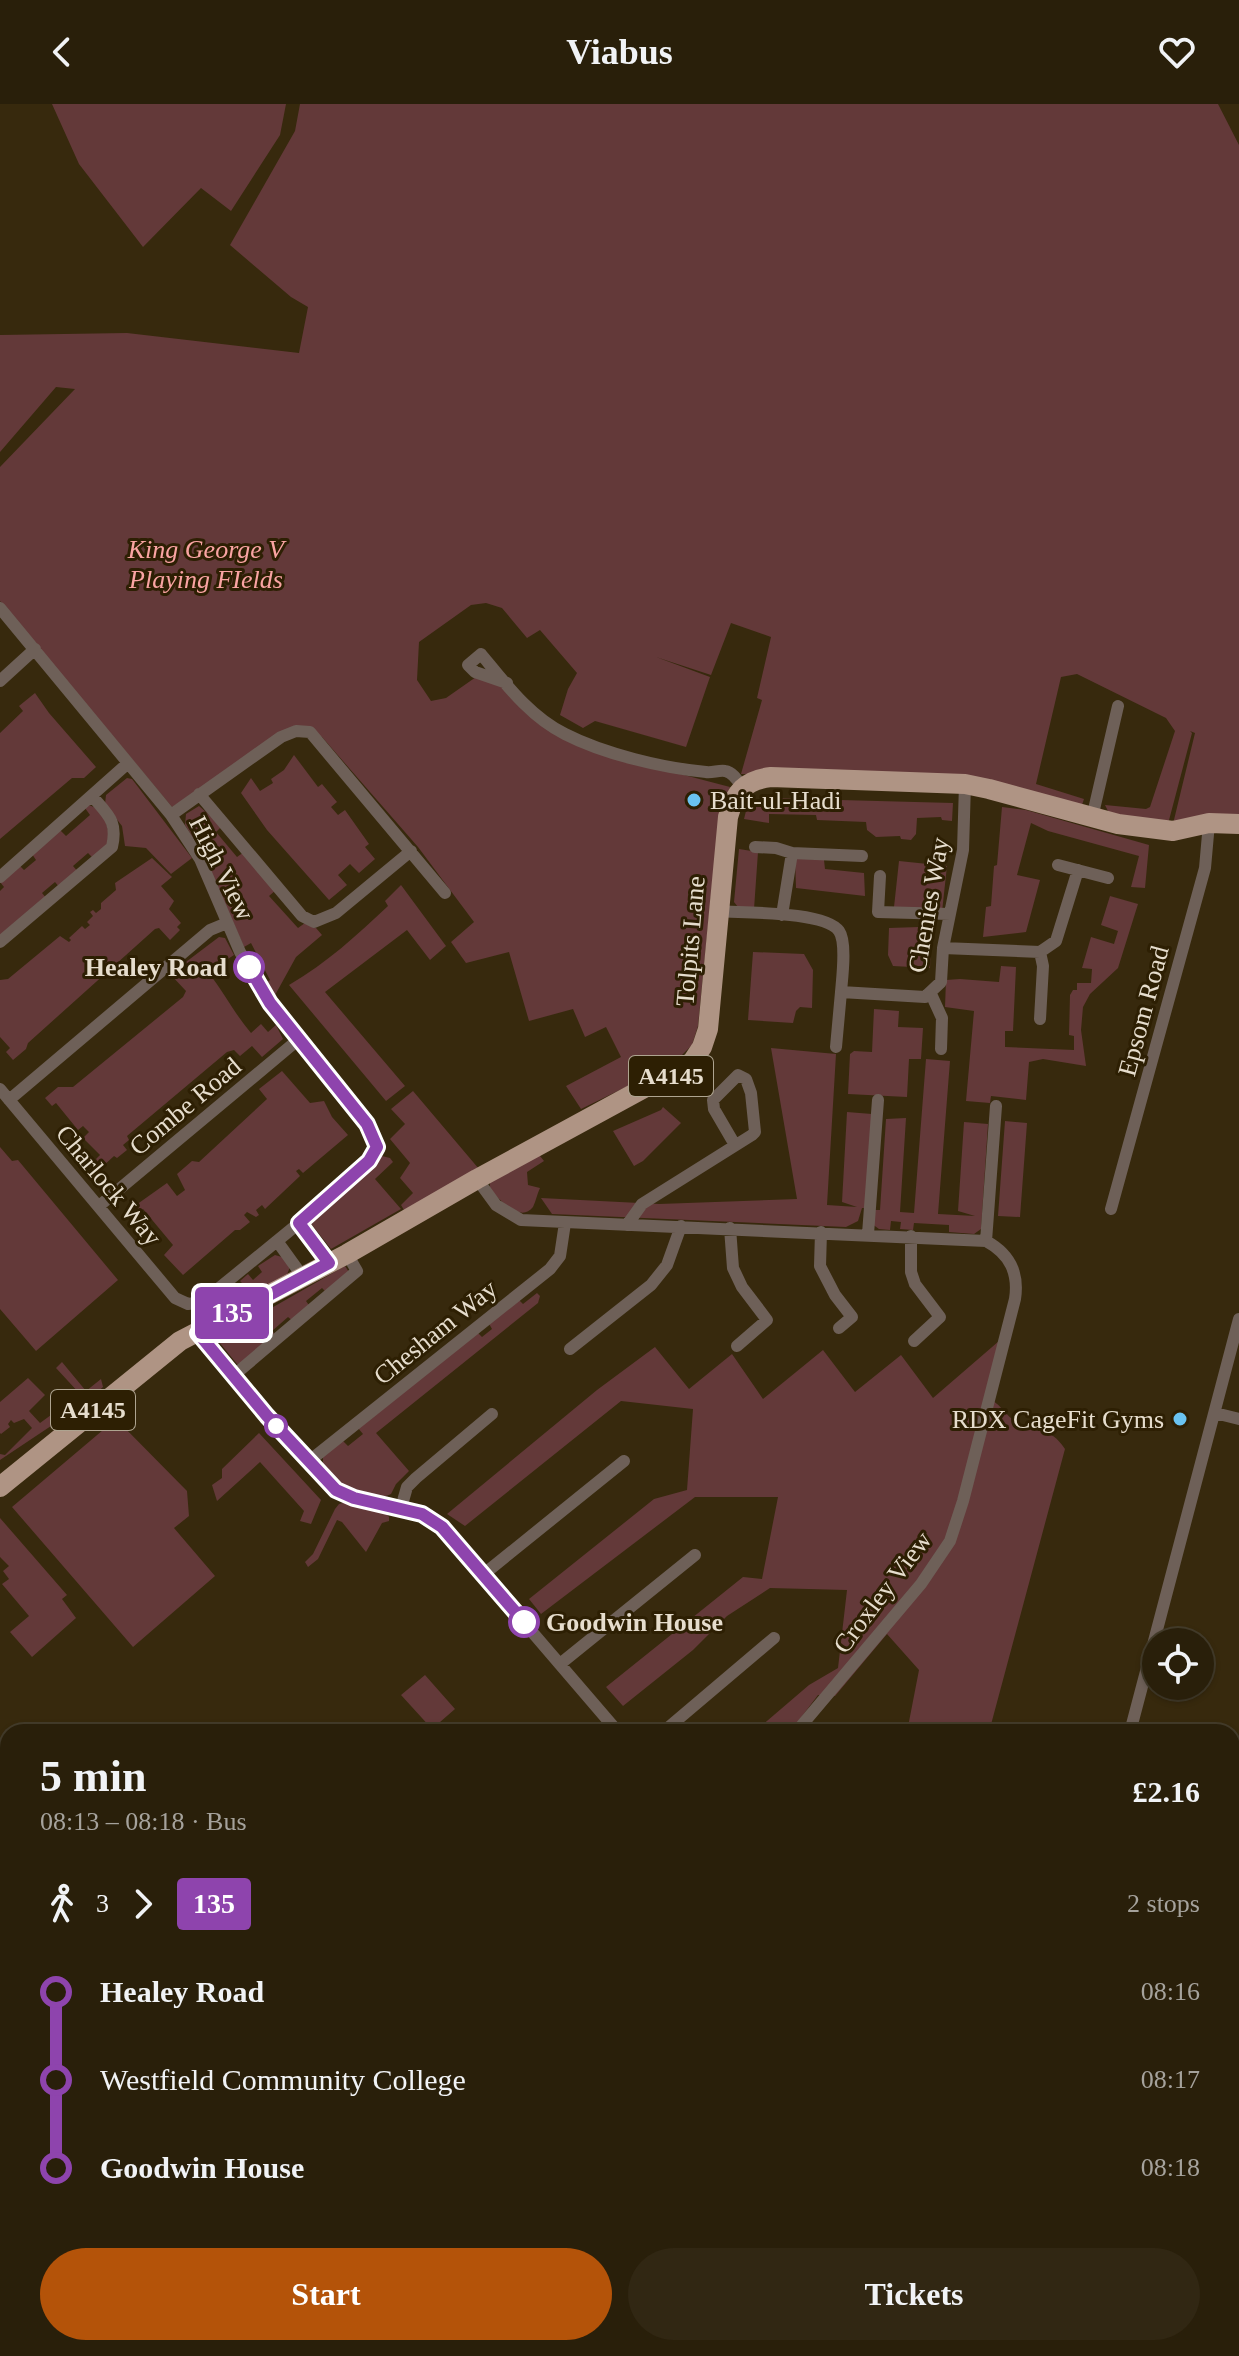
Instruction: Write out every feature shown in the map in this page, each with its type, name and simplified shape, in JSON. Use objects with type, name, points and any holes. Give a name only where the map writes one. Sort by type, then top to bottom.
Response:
[{"type":"main road","points":[[742,787],[755,779],[771,777],[965,784],[1092,818],[1173,831],[1209,823],[1239,824]]},
{"type":"main road","name":"Tolpits Lane","points":[[1,1484],[180,1341],[303,1277],[344,1263],[477,1179],[692,1062],[702,1047],[708,1029],[728,817],[733,800],[742,787]]},
{"type":"street","name":"High View","points":[[0,608],[171,815],[200,859],[240,952],[270,1003],[367,1124],[377,1147],[369,1161],[299,1223]]},
{"type":"street","points":[[0,681],[35,649]]},
{"type":"street","points":[[507,683],[543,721],[564,734],[620,754],[709,773],[725,771],[734,776],[742,787]]},
{"type":"street","points":[[1092,818],[1118,706]]},
{"type":"street","points":[[171,815],[281,737],[296,731],[310,732],[445,893]]},
{"type":"street","points":[[0,877],[127,764]]},
{"type":"street","name":"Chenies Way","points":[[841,992],[925,997],[941,982],[943,948],[963,850],[965,784]]},
{"type":"street","points":[[199,794],[302,916],[314,922],[336,913],[411,851]]},
{"type":"street","points":[[0,942],[112,847],[113,822],[92,796]]},
{"type":"street","name":"Epsom Road","points":[[1111,1209],[1205,868],[1209,823]]},
{"type":"street","points":[[755,847],[792,853],[862,856]]},
{"type":"street","points":[[782,915],[792,853]]},
{"type":"street","points":[[1058,865],[1108,878]]},
{"type":"street","points":[[943,948],[1040,952],[1056,941],[1078,870]]},
{"type":"street","points":[[880,876],[878,912],[950,914]]},
{"type":"street","points":[[718,911],[816,920],[839,929],[842,938],[841,992],[831,1030],[836,1047]]},
{"type":"street","points":[[9,1100],[210,930],[227,923]]},
{"type":"street","points":[[1040,952],[1043,966],[1040,1019]]},
{"type":"street","points":[[931,994],[942,1018],[941,1049]]},
{"type":"street","name":"Combe Road","points":[[99,1206],[299,1039]]},
{"type":"street","points":[[627,1225],[642,1204],[735,1145],[755,1132],[751,1093],[746,1079],[738,1075],[713,1100],[714,1109],[735,1145]]},
{"type":"street","name":"Charlock Way","points":[[0,1089],[175,1298],[188,1304],[202,1302],[277,1241]]},
{"type":"street","points":[[868,1234],[878,1100]]},
{"type":"street","points":[[477,1179],[496,1205],[521,1220],[986,1241],[996,1106]]},
{"type":"street","points":[[303,1277],[277,1241],[299,1223],[344,1263],[369,1262]]},
{"type":"street","name":"Chesham Way","points":[[308,1462],[550,1269],[560,1256],[565,1223]]},
{"type":"street","points":[[570,1349],[651,1285],[667,1265],[681,1226]]},
{"type":"street","points":[[730,1228],[733,1268],[742,1287],[767,1320],[737,1346]]},
{"type":"street","points":[[821,1232],[820,1266],[835,1295],[852,1317],[839,1328]]},
{"type":"street","points":[[911,1236],[911,1272],[915,1284],[940,1317],[914,1341]]},
{"type":"street","name":"Croxley View","points":[[803,1724],[921,1584],[950,1541],[963,1501],[1017,1286],[1017,1275],[1011,1263],[1004,1253],[986,1241]]},
{"type":"street","name":"Tolpits Lane","points":[[233,1376],[344,1263]]},
{"type":"street","points":[[1132,1724],[1239,1319]]},
{"type":"street","points":[[198,1333],[308,1462],[336,1490],[354,1498],[422,1514],[442,1527],[611,1724]]},
{"type":"street","points":[[1215,1413],[1239,1419]]},
{"type":"street","points":[[401,1508],[407,1487],[492,1414]]},
{"type":"street","points":[[484,1574],[624,1461]]},
{"type":"street","points":[[560,1664],[695,1555]]},
{"type":"street","points":[[672,1724],[774,1638]]},
{"type":"green space","points":[[52,104],[286,104],[280,135],[231,211],[201,188],[143,247],[79,164]]},
{"type":"green space","name":"King George V Playing FIelds","points":[[300,104],[1218,104],[1239,145],[1239,824],[1173,824],[1195,733],[1190,731],[1192,733],[1168,824],[1110,815],[1105,805],[1150,807],[1175,731],[1166,718],[1077,674],[1061,677],[1036,784],[1084,799],[1082,805],[966,777],[741,774],[762,700],[757,698],[771,637],[731,623],[711,675],[656,657],[710,677],[686,747],[595,721],[583,728],[560,715],[577,673],[540,630],[527,638],[502,608],[486,603],[471,605],[419,642],[417,680],[431,701],[446,698],[476,677],[506,687],[540,723],[623,759],[730,787],[719,816],[698,1026],[692,1045],[673,1064],[581,1109],[566,1086],[621,1057],[606,1027],[585,1037],[573,1009],[529,1021],[509,952],[466,963],[451,942],[474,922],[418,847],[322,737],[304,728],[172,807],[0,601],[0,467],[75,389],[56,387],[0,452],[0,335],[127,333],[299,353],[308,307],[291,297],[230,245],[295,131]]},
{"type":"green space","points":[[35,693],[96,767],[84,778],[72,778],[0,839],[0,733],[23,711],[19,706]]},
{"type":"green space","points":[[294,755],[318,787],[322,784],[337,802],[331,807],[338,815],[345,810],[369,844],[365,847],[375,859],[359,873],[350,864],[338,875],[347,885],[329,900],[267,830],[241,793],[251,778],[260,791],[273,783],[271,779],[284,770]]},
{"type":"green space","points":[[127,778],[132,779],[192,858],[171,874],[146,848],[125,846],[122,826],[105,804],[106,795]]},
{"type":"green space","points":[[765,798],[953,803],[952,821],[942,820],[941,817],[917,818],[916,834],[911,840],[901,839],[900,836],[876,837],[867,830],[866,822],[817,820],[816,815],[769,814],[769,823],[744,819],[746,811]]},
{"type":"green space","points":[[89,805],[103,811],[111,842],[94,859],[88,853],[73,866],[79,873],[60,888],[55,882],[42,893],[47,899],[0,939],[0,891],[4,887],[0,882],[19,865],[24,870],[36,860],[32,854],[60,830],[66,836],[90,815],[85,808]]},
{"type":"green space","points":[[199,806],[222,826],[216,832],[237,857],[244,852],[276,890],[269,896],[298,928],[305,923],[322,935],[296,957],[274,997],[264,984],[270,980],[251,943],[244,947],[208,865],[216,860],[201,834],[193,838],[185,825],[186,814]]},
{"type":"green space","points":[[1002,807],[1026,810],[1149,845],[1145,888],[1131,887],[1139,856],[1048,831],[1031,823],[1017,875],[1040,880],[1026,932],[983,937],[986,907],[991,906],[994,866],[997,865]]},
{"type":"green space","points":[[739,849],[758,852],[754,909],[738,907],[734,902]]},
{"type":"green space","points":[[152,858],[172,877],[161,886],[174,901],[169,909],[181,923],[177,927],[180,930],[170,940],[159,928],[155,929],[13,1060],[6,1052],[10,1048],[0,1037],[0,980],[8,979],[60,936],[69,942],[69,938],[82,926],[85,929],[90,925],[87,922],[93,916],[90,912],[93,910],[96,913],[101,909],[101,903],[116,890],[115,883]]},
{"type":"green space","points":[[795,858],[824,860],[825,869],[864,873],[865,896],[796,888]]},
{"type":"green space","points":[[899,861],[947,866],[942,912],[894,907]]},
{"type":"green space","points":[[401,885],[446,946],[430,960],[407,930],[325,992],[405,1086],[386,1101],[289,985],[365,928],[388,906],[385,901]]},
{"type":"green space","points":[[1110,896],[1138,904],[1118,968],[1090,994],[1083,1007],[1081,1030],[1086,1066],[1043,1059],[1029,1062],[1026,1100],[991,1096],[990,1103],[966,1101],[974,1011],[945,1007],[946,980],[999,982],[1001,966],[1016,967],[1013,1031],[1005,1031],[1005,1047],[1074,1050],[1074,1036],[1069,1035],[1070,995],[1077,990],[1077,983],[1091,983],[1092,969],[1082,968],[1091,937],[1114,944],[1118,931],[1101,925]]},
{"type":"green space","points":[[919,927],[922,938],[931,941],[930,968],[893,966],[888,955],[889,928]]},
{"type":"green space","points":[[219,937],[225,938],[234,955],[208,972],[251,1033],[261,1024],[268,1032],[276,1025],[283,1039],[262,1057],[252,1046],[240,1056],[234,1050],[227,1052],[127,1136],[129,1140],[123,1145],[127,1150],[102,1167],[96,1159],[100,1155],[83,1138],[89,1132],[83,1126],[78,1130],[56,1103],[52,1106],[45,1098],[58,1087],[73,1087],[183,997],[186,991],[170,974]]},
{"type":"green space","points":[[753,952],[804,954],[813,970],[812,1008],[800,1007],[793,1023],[748,1020]]},
{"type":"green space","points":[[874,1009],[899,1011],[898,1027],[923,1028],[921,1059],[909,1059],[907,1097],[848,1094],[850,1054],[854,1051],[872,1052]]},
{"type":"green space","points":[[771,1048],[836,1054],[827,1205],[857,1207],[842,1202],[847,1112],[872,1114],[865,1208],[862,1208],[858,1221],[846,1227],[552,1214],[541,1198],[659,1204],[797,1199]]},
{"type":"green space","points":[[926,1059],[950,1061],[938,1214],[975,1216],[958,1211],[964,1122],[988,1124],[981,1229],[974,1234],[949,1232],[949,1225],[914,1223],[913,1230],[900,1229],[901,1222],[891,1221],[890,1230],[879,1229],[872,1224],[871,1210],[880,1210],[886,1119],[906,1118],[900,1212],[914,1213]]},
{"type":"green space","points":[[282,1071],[310,1103],[324,1101],[332,1117],[348,1135],[303,1173],[299,1169],[296,1171],[300,1176],[265,1209],[262,1205],[256,1210],[259,1215],[256,1217],[247,1212],[244,1215],[250,1222],[235,1230],[183,1275],[164,1255],[173,1245],[143,1209],[139,1212],[136,1205],[167,1183],[177,1196],[185,1190],[177,1174],[192,1161],[199,1162],[267,1099],[259,1089]]},
{"type":"green space","points":[[413,1091],[479,1169],[404,1210],[401,1205],[413,1193],[400,1178],[410,1163],[390,1139],[405,1124],[391,1109]]},
{"type":"green space","points":[[663,1107],[681,1123],[634,1166],[613,1131]]},
{"type":"green space","points":[[1005,1121],[1027,1123],[1020,1217],[998,1216]]},
{"type":"green space","points":[[0,1147],[12,1161],[18,1160],[118,1280],[36,1351],[0,1309]]},
{"type":"green space","points":[[536,1151],[544,1161],[527,1172],[528,1185],[540,1188],[533,1207],[522,1213],[504,1203],[490,1189],[490,1182]]},
{"type":"green space","points":[[382,1156],[393,1162],[375,1179],[401,1209],[331,1249],[308,1223]]},
{"type":"green space","points":[[275,1255],[282,1257],[290,1267],[286,1277],[192,1328],[197,1310],[210,1306],[230,1289],[235,1294],[245,1286],[240,1281],[248,1274],[253,1280],[262,1272],[258,1266]]},
{"type":"green space","points":[[345,1266],[349,1272],[328,1294],[322,1288],[306,1301],[311,1308],[294,1322],[288,1317],[272,1331],[277,1336],[245,1363],[237,1364],[219,1342],[224,1335]]},
{"type":"green space","points":[[537,1293],[540,1296],[538,1303],[376,1433],[409,1471],[391,1494],[373,1497],[354,1493],[323,1471],[323,1457],[342,1440],[348,1446],[363,1434],[358,1428],[477,1332],[482,1337],[492,1329],[488,1322],[517,1298],[523,1304]]},
{"type":"green space","points":[[999,1341],[985,1397],[1022,1425],[1054,1436],[1065,1449],[991,1724],[909,1724],[919,1670],[887,1634],[835,1696],[818,1695],[796,1724],[763,1724],[809,1685],[838,1668],[847,1590],[770,1588],[727,1616],[693,1650],[623,1706],[606,1687],[743,1577],[762,1579],[778,1497],[695,1497],[541,1614],[529,1599],[654,1499],[687,1490],[693,1409],[621,1401],[465,1526],[447,1514],[597,1390],[655,1347],[689,1389],[732,1354],[763,1399],[823,1350],[855,1392],[901,1355],[933,1398]]},
{"type":"green space","points":[[62,1362],[86,1391],[101,1379],[103,1387],[84,1404],[0,1460],[0,1454],[5,1455],[32,1428],[24,1419],[14,1423],[11,1420],[8,1424],[10,1427],[0,1433],[0,1402],[28,1378],[45,1395],[29,1411],[40,1423],[80,1394],[56,1368]]},
{"type":"green space","points":[[116,1419],[187,1491],[189,1516],[174,1528],[215,1576],[133,1647],[12,1507]]},
{"type":"green space","points":[[259,1433],[321,1500],[311,1524],[300,1521],[304,1511],[260,1462],[217,1501],[212,1485],[222,1478],[222,1469]]},
{"type":"green space","points":[[346,1502],[384,1511],[389,1521],[382,1523],[366,1552],[337,1520],[318,1559],[308,1567],[305,1562],[313,1554],[335,1509]]},
{"type":"green space","points":[[0,1518],[67,1595],[62,1599],[76,1618],[32,1657],[10,1632],[29,1616],[2,1584],[9,1579],[3,1571],[9,1566],[0,1557]]},
{"type":"green space","points":[[425,1675],[455,1709],[438,1724],[427,1724],[401,1695]]},
{"type":"bus line","name":"135","points":[[249,967],[270,1003],[367,1124],[377,1147],[369,1161],[299,1223],[329,1263],[198,1333],[267,1416],[336,1490],[354,1498],[422,1514],[442,1527],[524,1622]]},
{"type":"place","name":"Bait-ul-Hadi","points":[[694,800]]},
{"type":"place","name":"Healey Road","points":[[249,967]]},
{"type":"place","name":"RDX CageFit Gyms","points":[[1180,1419]]},
{"type":"place","name":"Goodwin House","points":[[524,1622]]}]
